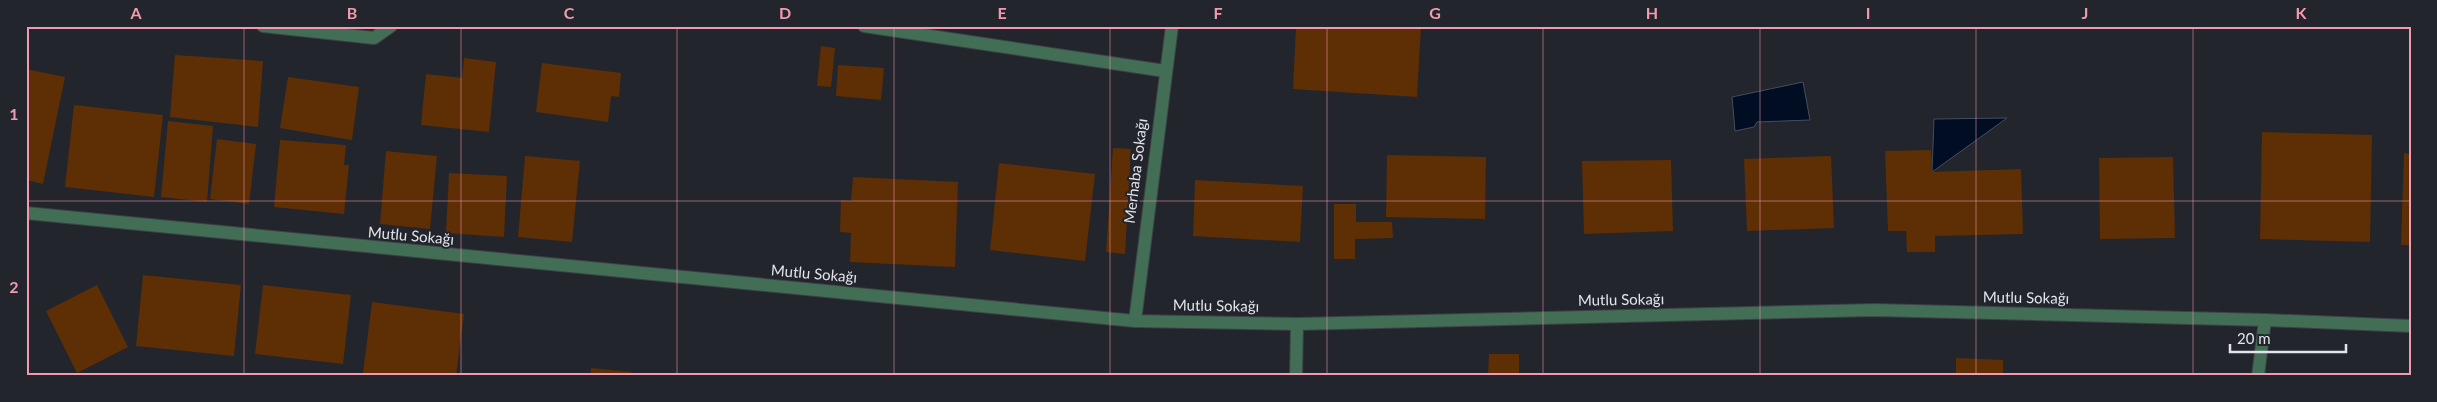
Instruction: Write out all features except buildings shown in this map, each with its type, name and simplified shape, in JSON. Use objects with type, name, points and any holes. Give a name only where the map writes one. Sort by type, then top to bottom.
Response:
[{"type":"street","points":[[263,26],[374,38],[391,26]]},
{"type":"street","points":[[864,26],[1165,71]]},
{"type":"street","name":"Merhaba Sokağı","points":[[1134,320],[1172,26]]},
{"type":"street","name":"Mutlu Sokağı","points":[[26,213],[1134,320],[1297,324],[1874,310],[2265,320],[2411,326]]},
{"type":"street","points":[[2258,376],[2265,320]]},
{"type":"street","points":[[1296,376],[1297,324]]},
{"type":"water","points":[[1803,82],[1810,120],[1757,122],[1754,127],[1735,131],[1732,97]]},
{"type":"water","points":[[2007,118],[1932,172],[1934,119]]}]
